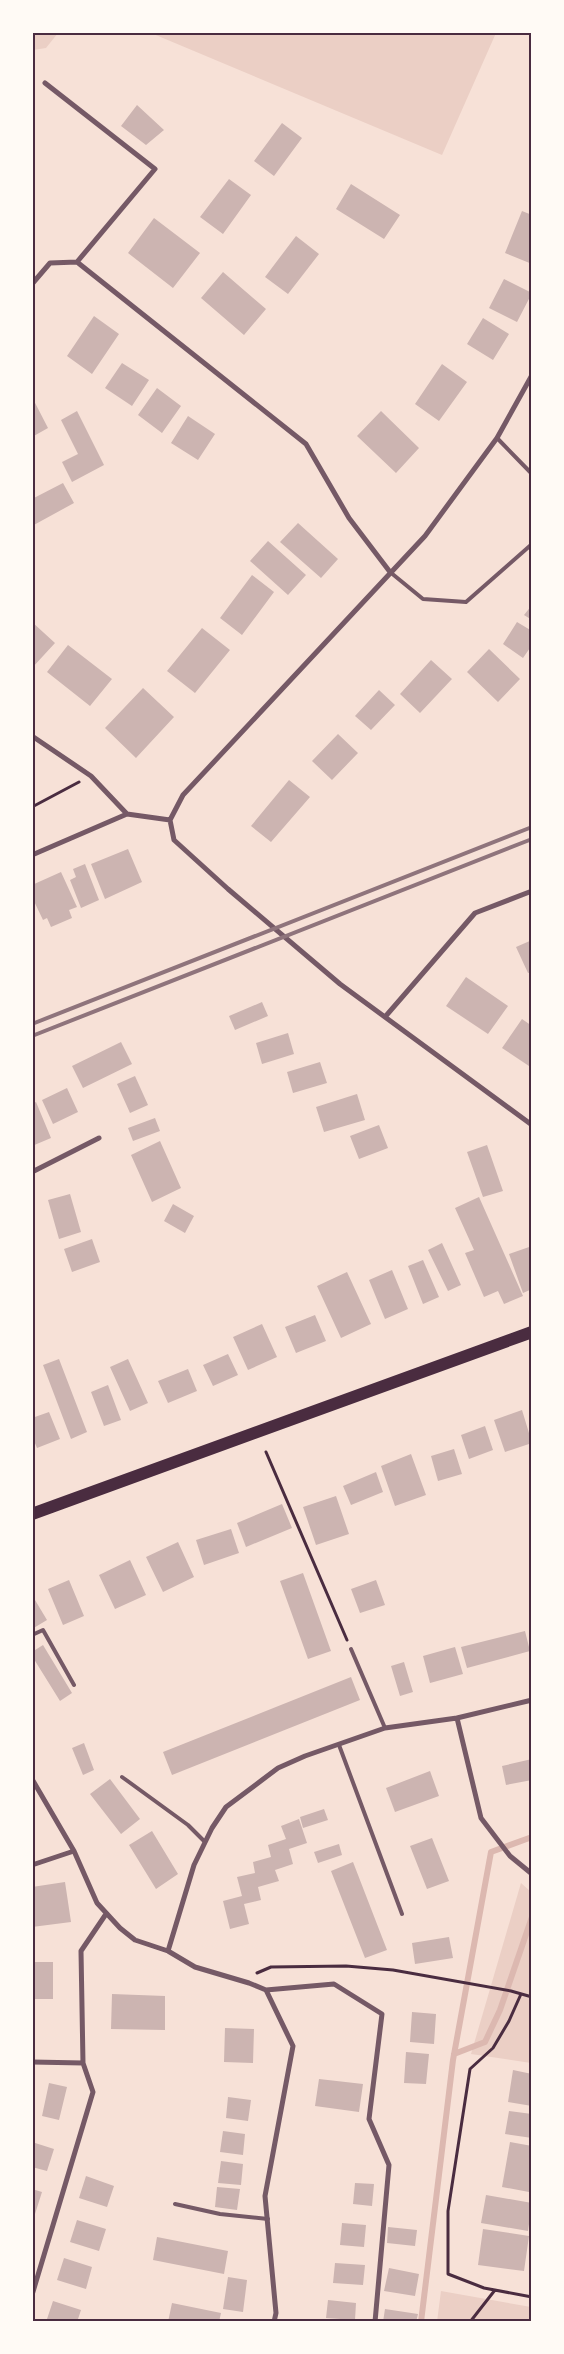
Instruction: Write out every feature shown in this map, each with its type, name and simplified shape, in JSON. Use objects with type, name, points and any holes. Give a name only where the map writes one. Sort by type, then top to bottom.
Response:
[{"type":"main road","points":[[32,1514],[532,1332]]},
{"type":"street","points":[[45,83],[155,169],[77,262]]},
{"type":"street","points":[[32,284],[50,263],[77,262],[147,316],[306,444],[349,518],[390,572]]},
{"type":"street","points":[[532,375],[497,438],[424,536],[183,795],[170,820],[174,840],[296,948],[385,1017],[532,1125]]},
{"type":"street","points":[[32,736],[91,776],[127,814]]},
{"type":"street","points":[[32,855],[127,814],[170,820]]},
{"type":"street","points":[[385,1017],[475,914],[532,891]]},
{"type":"street","points":[[32,1172],[99,1138]]},
{"type":"street","points":[[168,1951],[204,1841],[226,1807],[278,1768],[385,1728],[457,1718],[532,1700]]},
{"type":"street","points":[[457,1718],[482,1818],[510,1856],[532,1874]]},
{"type":"street","points":[[32,1779],[74,1851],[97,1903],[106,1914],[135,1940],[168,1951],[195,1967],[249,1982],[266,1990],[334,1984],[382,2014],[369,2119],[389,2165],[375,2322]]},
{"type":"street","points":[[32,1865],[74,1851]]},
{"type":"street","points":[[32,2296],[93,2092],[83,2063],[81,1951],[106,1914]]},
{"type":"street","points":[[266,1990],[294,2046],[266,2196],[276,2313],[274,2322]]},
{"type":"street","points":[[32,2062],[83,2063]]},
{"type":"lane","points":[[497,438],[532,474]]},
{"type":"lane","points":[[390,572],[423,599],[466,602],[532,544]]},
{"type":"lane","points":[[32,1635],[43,1630],[74,1685]]},
{"type":"lane","points":[[351,1649],[385,1728]]},
{"type":"lane","points":[[339,1745],[402,1914]]},
{"type":"lane","points":[[122,1777],[188,1825],[204,1841]]},
{"type":"lane","points":[[175,2204],[220,2214],[268,2219]]},
{"type":"path","points":[[32,807],[91,776]]},
{"type":"path","points":[[266,1452],[351,1649]]},
{"type":"path","points":[[249,1982],[255,1974],[271,1967],[355,1967],[392,1970],[511,1991],[532,1997]]},
{"type":"path","points":[[521,1994],[493,2048],[470,2069],[448,2211],[448,2274],[495,2290],[532,2297]]},
{"type":"path","points":[[470,2322],[495,2290]]},
{"type":"shaded area","points":[[33,32],[58,33],[46,48],[33,50]]},
{"type":"shaded area","points":[[496,32],[442,155],[151,33]]},
{"type":"shaded area","points":[[521,1883],[531,1892],[531,2063],[471,2054]]},
{"type":"shaded area","points":[[441,2291],[531,2307],[531,2321],[437,2322]]},
{"type":"building","points":[[137,105],[164,130],[146,145],[121,126]]},
{"type":"building","points":[[282,123],[302,138],[274,176],[254,161]]},
{"type":"building","points":[[229,179],[251,195],[223,234],[200,217]]},
{"type":"building","points":[[351,184],[400,215],[384,239],[336,209]]},
{"type":"building","points":[[522,211],[532,215],[532,264],[505,253]]},
{"type":"building","points":[[154,218],[200,253],[173,288],[128,253]]},
{"type":"building","points":[[296,236],[319,254],[288,294],[265,277]]},
{"type":"building","points":[[223,272],[266,309],[244,335],[201,298]]},
{"type":"building","points":[[504,279],[532,293],[517,322],[489,308]]},
{"type":"building","points":[[94,316],[119,334],[92,374],[67,356]]},
{"type":"building","points":[[483,318],[509,334],[493,360],[467,344]]},
{"type":"building","points":[[122,363],[149,380],[132,406],[105,388]]},
{"type":"building","points":[[442,364],[467,382],[439,421],[415,404]]},
{"type":"building","points":[[157,388],[181,406],[162,433],[138,415]]},
{"type":"building","points":[[32,397],[48,428],[32,437]]},
{"type":"building","points":[[77,411],[104,465],[72,482],[62,462],[78,454],[61,420]]},
{"type":"building","points":[[381,411],[419,448],[396,473],[357,436]]},
{"type":"building","points":[[188,416],[215,434],[198,460],[171,443]]},
{"type":"building","points":[[63,483],[74,503],[32,526],[32,499]]},
{"type":"building","points":[[298,523],[338,559],[321,578],[280,542]]},
{"type":"building","points":[[268,541],[306,575],[288,595],[250,561]]},
{"type":"building","points":[[252,575],[274,592],[242,635],[220,618]]},
{"type":"building","points":[[532,605],[532,620],[524,615]]},
{"type":"building","points":[[32,622],[55,643],[32,668]]},
{"type":"building","points":[[517,622],[532,631],[532,645],[523,658],[503,644]]},
{"type":"building","points":[[202,628],[230,650],[195,693],[167,671]]},
{"type":"building","points":[[68,645],[112,679],[90,706],[47,672]]},
{"type":"building","points":[[489,649],[520,679],[498,702],[467,672]]},
{"type":"building","points":[[431,660],[452,679],[420,713],[400,694]]},
{"type":"building","points":[[143,688],[174,717],[136,758],[105,728]]},
{"type":"building","points":[[379,690],[395,705],[371,730],[355,716]]},
{"type":"building","points":[[338,734],[358,753],[332,780],[312,761]]},
{"type":"building","points":[[289,780],[310,797],[271,842],[251,826]]},
{"type":"building","points":[[128,849],[142,882],[105,899],[91,864]]},
{"type":"building","points":[[85,864],[99,900],[81,908],[70,880],[76,877],[73,869]]},
{"type":"building","points":[[61,872],[77,907],[69,910],[72,918],[51,927],[47,918],[43,920],[32,897],[32,885]]},
{"type":"building","points":[[532,940],[532,972],[528,973],[516,947]]},
{"type":"building","points":[[466,977],[508,1006],[488,1034],[446,1006]]},
{"type":"building","points":[[262,1002],[268,1016],[235,1030],[229,1016]]},
{"type":"building","points":[[522,1019],[532,1026],[532,1068],[502,1048]]},
{"type":"building","points":[[288,1033],[294,1054],[262,1064],[256,1043]]},
{"type":"building","points":[[121,1042],[132,1064],[83,1088],[72,1066]]},
{"type":"building","points":[[320,1062],[327,1083],[293,1093],[287,1072]]},
{"type":"building","points":[[135,1076],[148,1105],[130,1113],[117,1084]]},
{"type":"building","points":[[67,1088],[78,1112],[53,1124],[42,1100]]},
{"type":"building","points":[[357,1094],[365,1120],[324,1132],[316,1107]]},
{"type":"building","points":[[36,1102],[51,1138],[32,1146],[32,1104]]},
{"type":"building","points":[[155,1118],[160,1131],[133,1141],[128,1128]]},
{"type":"building","points":[[379,1125],[388,1148],[359,1159],[350,1136]]},
{"type":"building","points":[[160,1141],[181,1188],[152,1202],[131,1155]]},
{"type":"building","points":[[487,1145],[503,1191],[483,1197],[467,1152]]},
{"type":"building","points":[[70,1194],[81,1232],[59,1239],[48,1200]]},
{"type":"building","points":[[479,1197],[523,1296],[504,1304],[498,1291],[484,1297],[465,1253],[474,1250],[455,1208]]},
{"type":"building","points":[[173,1204],[194,1216],[185,1233],[164,1221]]},
{"type":"building","points":[[92,1239],[100,1262],[72,1272],[64,1249]]},
{"type":"building","points":[[442,1243],[461,1285],[448,1291],[428,1250]]},
{"type":"building","points":[[532,1246],[532,1289],[523,1293],[509,1254]]},
{"type":"building","points":[[423,1260],[439,1297],[423,1304],[408,1266]]},
{"type":"building","points":[[392,1270],[408,1309],[385,1319],[369,1280]]},
{"type":"building","points":[[347,1272],[371,1324],[341,1338],[317,1286]]},
{"type":"building","points":[[315,1315],[326,1341],[296,1353],[285,1327]]},
{"type":"building","points":[[262,1324],[277,1357],[248,1370],[233,1337]]},
{"type":"building","points":[[228,1354],[238,1375],[213,1386],[203,1365]]},
{"type":"building","points":[[59,1359],[87,1432],[71,1439],[43,1365]]},
{"type":"building","points":[[128,1359],[148,1403],[130,1411],[110,1367]]},
{"type":"building","points":[[188,1369],[197,1391],[168,1403],[158,1381]]},
{"type":"building","points":[[108,1385],[121,1420],[104,1426],[91,1392]]},
{"type":"building","points":[[522,1410],[532,1443],[505,1452],[494,1420]]},
{"type":"building","points":[[49,1412],[60,1439],[37,1448],[32,1436],[32,1418]]},
{"type":"building","points":[[485,1426],[493,1450],[469,1459],[461,1435]]},
{"type":"building","points":[[454,1449],[462,1474],[438,1481],[431,1456]]},
{"type":"building","points":[[411,1454],[426,1495],[395,1506],[381,1466]]},
{"type":"building","points":[[376,1472],[383,1492],[351,1505],[343,1486]]},
{"type":"building","points":[[336,1496],[349,1534],[316,1545],[303,1507]]},
{"type":"building","points":[[282,1504],[292,1528],[246,1547],[237,1523]]},
{"type":"building","points":[[231,1529],[239,1553],[204,1565],[196,1540]]},
{"type":"building","points":[[178,1542],[194,1577],[163,1592],[146,1557]]},
{"type":"building","points":[[130,1560],[146,1595],[115,1609],[99,1575]]},
{"type":"building","points":[[303,1573],[331,1651],[308,1659],[280,1581]]},
{"type":"building","points":[[69,1580],[84,1616],[63,1625],[48,1589]]},
{"type":"building","points":[[376,1580],[385,1605],[360,1613],[351,1589]]},
{"type":"building","points":[[32,1595],[47,1620],[32,1629]]},
{"type":"building","points":[[525,1631],[530,1651],[467,1668],[461,1647]]},
{"type":"building","points":[[43,1645],[72,1693],[60,1701],[32,1656],[32,1652]]},
{"type":"building","points":[[455,1647],[463,1674],[430,1683],[423,1656]]},
{"type":"building","points":[[404,1662],[413,1692],[400,1696],[391,1666]]},
{"type":"building","points":[[351,1677],[360,1700],[172,1775],[163,1752]]},
{"type":"building","points":[[84,1743],[94,1770],[83,1775],[72,1748]]},
{"type":"building","points":[[532,1759],[532,1780],[506,1785],[502,1766]]},
{"type":"building","points":[[430,1771],[439,1796],[395,1812],[386,1788]]},
{"type":"building","points":[[110,1779],[140,1819],[121,1834],[90,1794]]},
{"type":"building","points":[[324,1809],[328,1820],[303,1828],[300,1817]]},
{"type":"building","points":[[299,1819],[307,1843],[289,1849],[293,1864],[275,1870],[279,1881],[258,1887],[261,1900],[244,1904],[249,1924],[230,1929],[223,1901],[242,1896],[237,1877],[255,1873],[253,1862],[271,1857],[268,1845],[286,1839],[281,1826]]},
{"type":"building","points":[[152,1831],[178,1874],[156,1889],[129,1845]]},
{"type":"building","points":[[432,1838],[449,1881],[427,1889],[410,1846]]},
{"type":"building","points":[[339,1844],[342,1855],[318,1863],[314,1852]]},
{"type":"building","points":[[353,1862],[387,1950],[365,1958],[331,1871]]},
{"type":"building","points":[[65,1882],[71,1922],[32,1927],[32,1887]]},
{"type":"building","points":[[449,1937],[453,1958],[415,1964],[412,1943]]},
{"type":"building","points":[[34,1962],[53,1962],[53,1999],[33,1999]]},
{"type":"building","points":[[112,1994],[165,1996],[165,2030],[111,2029]]},
{"type":"building","points":[[412,2012],[436,2014],[434,2044],[410,2042]]},
{"type":"building","points":[[225,2028],[254,2029],[253,2063],[224,2062]]},
{"type":"building","points":[[406,2052],[429,2054],[426,2084],[404,2083]]},
{"type":"building","points":[[513,2070],[532,2074],[532,2106],[508,2102]]},
{"type":"building","points":[[319,2079],[363,2084],[359,2112],[315,2106]]},
{"type":"building","points":[[49,2083],[67,2087],[59,2120],[42,2116]]},
{"type":"building","points":[[228,2097],[251,2100],[248,2121],[226,2118]]},
{"type":"building","points":[[509,2111],[532,2114],[532,2138],[505,2134]]},
{"type":"building","points":[[223,2131],[245,2134],[243,2155],[220,2152]]},
{"type":"building","points":[[32,2142],[54,2149],[47,2171],[32,2167]]},
{"type":"building","points":[[510,2142],[532,2146],[529,2192],[502,2187]]},
{"type":"building","points":[[221,2161],[243,2164],[241,2185],[218,2183]]},
{"type":"building","points":[[86,2176],[114,2186],[107,2207],[79,2198]]},
{"type":"building","points":[[355,2183],[374,2184],[372,2206],[353,2204]]},
{"type":"building","points":[[217,2187],[240,2189],[237,2210],[215,2207]]},
{"type":"building","points":[[32,2189],[42,2192],[35,2214],[32,2213]]},
{"type":"building","points":[[486,2195],[532,2203],[528,2231],[481,2223]]},
{"type":"building","points":[[77,2220],[106,2229],[99,2251],[70,2242]]},
{"type":"building","points":[[342,2223],[366,2225],[364,2247],[340,2245]]},
{"type":"building","points":[[388,2227],[417,2230],[415,2246],[387,2243]]},
{"type":"building","points":[[483,2229],[529,2236],[524,2271],[478,2265]]},
{"type":"building","points":[[157,2237],[228,2251],[224,2274],[153,2260]]},
{"type":"building","points":[[64,2258],[92,2267],[86,2289],[57,2280]]},
{"type":"building","points":[[335,2263],[365,2265],[363,2285],[333,2283]]},
{"type":"building","points":[[389,2268],[419,2274],[415,2296],[384,2291]]},
{"type":"building","points":[[228,2277],[247,2280],[243,2312],[223,2309]]},
{"type":"building","points":[[328,2300],[356,2303],[355,2320],[326,2318]]},
{"type":"building","points":[[53,2301],[81,2310],[77,2322],[46,2322]]},
{"type":"building","points":[[172,2303],[221,2313],[219,2322],[168,2322]]},
{"type":"building","points":[[385,2309],[418,2314],[416,2322],[383,2322]]},
{"type":"waterway","points":[[421,2322],[453,2060],[491,1852],[532,1837]]},
{"type":"waterway","points":[[454,2054],[485,2042],[500,2010],[532,1917]]},
{"type":"railway","points":[[32,1024],[532,827]]},
{"type":"railway","points":[[32,1036],[532,839]]}]
